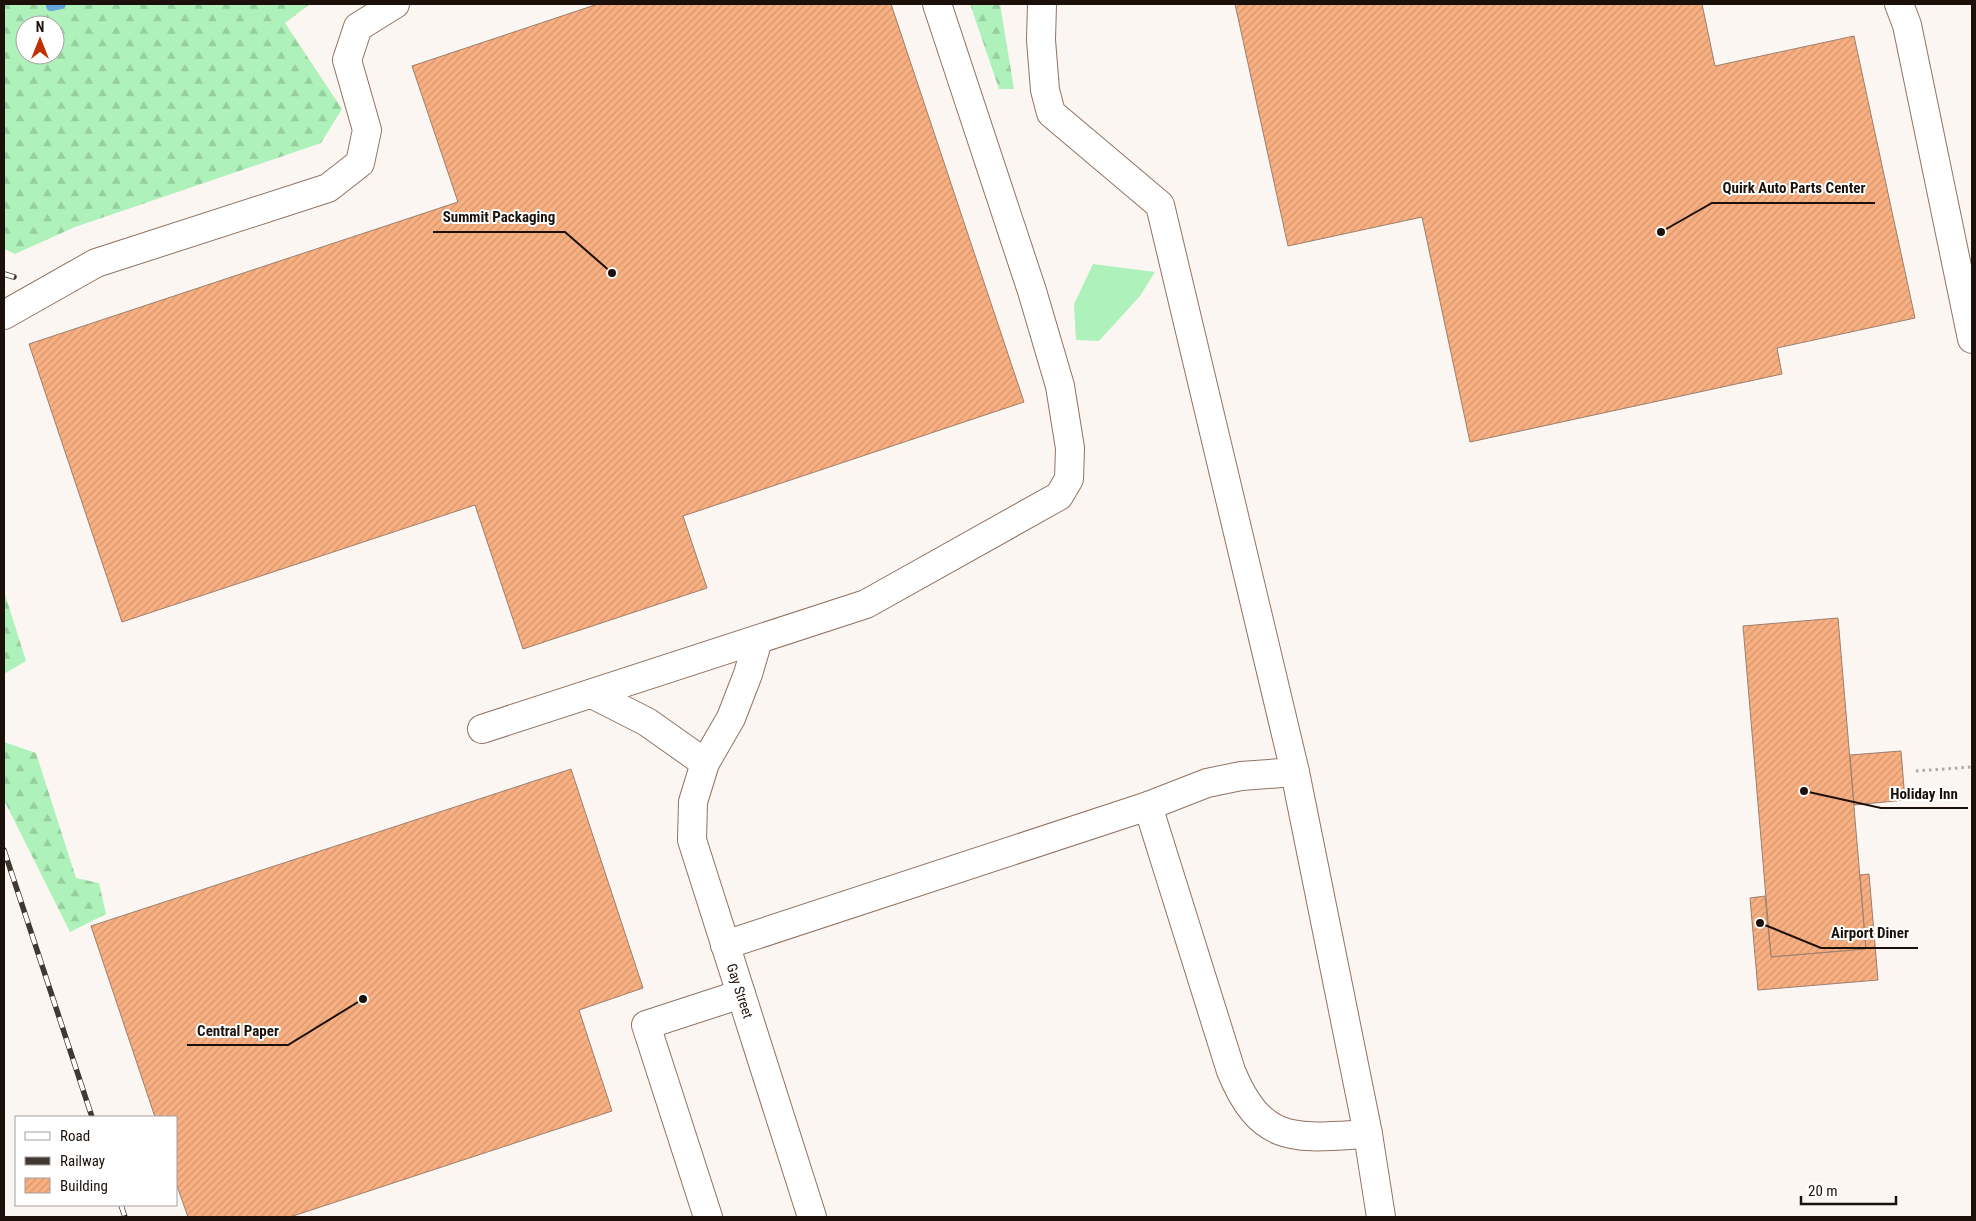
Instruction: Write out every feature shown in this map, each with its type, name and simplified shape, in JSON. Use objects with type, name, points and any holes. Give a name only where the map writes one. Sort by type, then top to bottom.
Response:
[{"type":"street","points":[[4,315],[96,263],[328,188],[360,163],[367,130],[347,60],[358,27],[394,4]]},
{"type":"street","points":[[482,729],[866,604],[1059,496],[1069,479],[1070,448],[1060,386],[1032,291],[937,4]]},
{"type":"street","points":[[1042,4],[1042,57],[1045,90],[1051,113],[1160,205],[1295,772],[1368,1134],[1381,1217]]},
{"type":"street","points":[[1899,4],[1907,25],[1972,339]]},
{"type":"street","name":"Gay Street","points":[[758,640],[748,674],[731,718],[705,764],[693,802],[692,840],[812,1217]]},
{"type":"street","points":[[592,694],[647,722],[705,764]]},
{"type":"street","points":[[725,945],[1148,806],[1207,783],[1241,776],[1295,772]]},
{"type":"street","points":[[1148,806],[1242,1097],[1258,1118],[1276,1130],[1320,1137],[1368,1134]]},
{"type":"street","points":[[708,1217],[646,1025],[740,994]]},
{"type":"path","points":[[1916,771],[1972,767]]},
{"type":"green space","points":[[4,4],[310,4],[285,23],[342,109],[321,143],[75,227],[15,254],[4,249]]},
{"type":"green space","points":[[970,4],[1000,4],[1014,89],[999,89]]},
{"type":"green space","points":[[1093,264],[1155,272],[1140,296],[1099,341],[1076,340],[1074,304]]},
{"type":"green space","points":[[4,591],[26,661],[4,674]]},
{"type":"green space","points":[[4,742],[36,753],[76,878],[99,883],[106,914],[70,932],[4,800]]},
{"type":"building","points":[[598,4],[891,4],[1024,402],[683,516],[707,588],[523,649],[475,505],[122,622],[29,344],[458,202],[412,66]]},
{"type":"building","points":[[1235,4],[1702,4],[1715,66],[1854,36],[1915,318],[1777,348],[1782,374],[1470,442],[1422,217],[1288,246]]},
{"type":"building","points":[[1838,618],[1866,949],[1771,957],[1743,626]]},
{"type":"building","points":[[1901,751],[1905,800],[1854,805],[1850,755]]},
{"type":"building","points":[[571,769],[643,988],[579,1010],[612,1111],[290,1217],[188,1217],[178,1189],[178,1116],[155,1116],[91,926]]},
{"type":"building","points":[[1869,874],[1878,980],[1758,990],[1750,898],[1765,896],[1771,957],[1866,949],[1860,875]]},
{"type":"waterway","points":[[51,6],[61,4]]},
{"type":"railway","points":[[4,274],[14,277]]},
{"type":"railway","points":[[4,850],[92,1116]]},
{"type":"railway","points":[[121,1206],[125,1217]]},
{"type":"place","name":"Quirk Auto Parts Center","points":[[1661,232]]},
{"type":"place","name":"Summit Packaging","points":[[612,273]]},
{"type":"place","name":"Holiday Inn","points":[[1804,791]]},
{"type":"place","name":"Airport Diner","points":[[1760,923]]},
{"type":"place","name":"Central Paper","points":[[363,999]]}]
